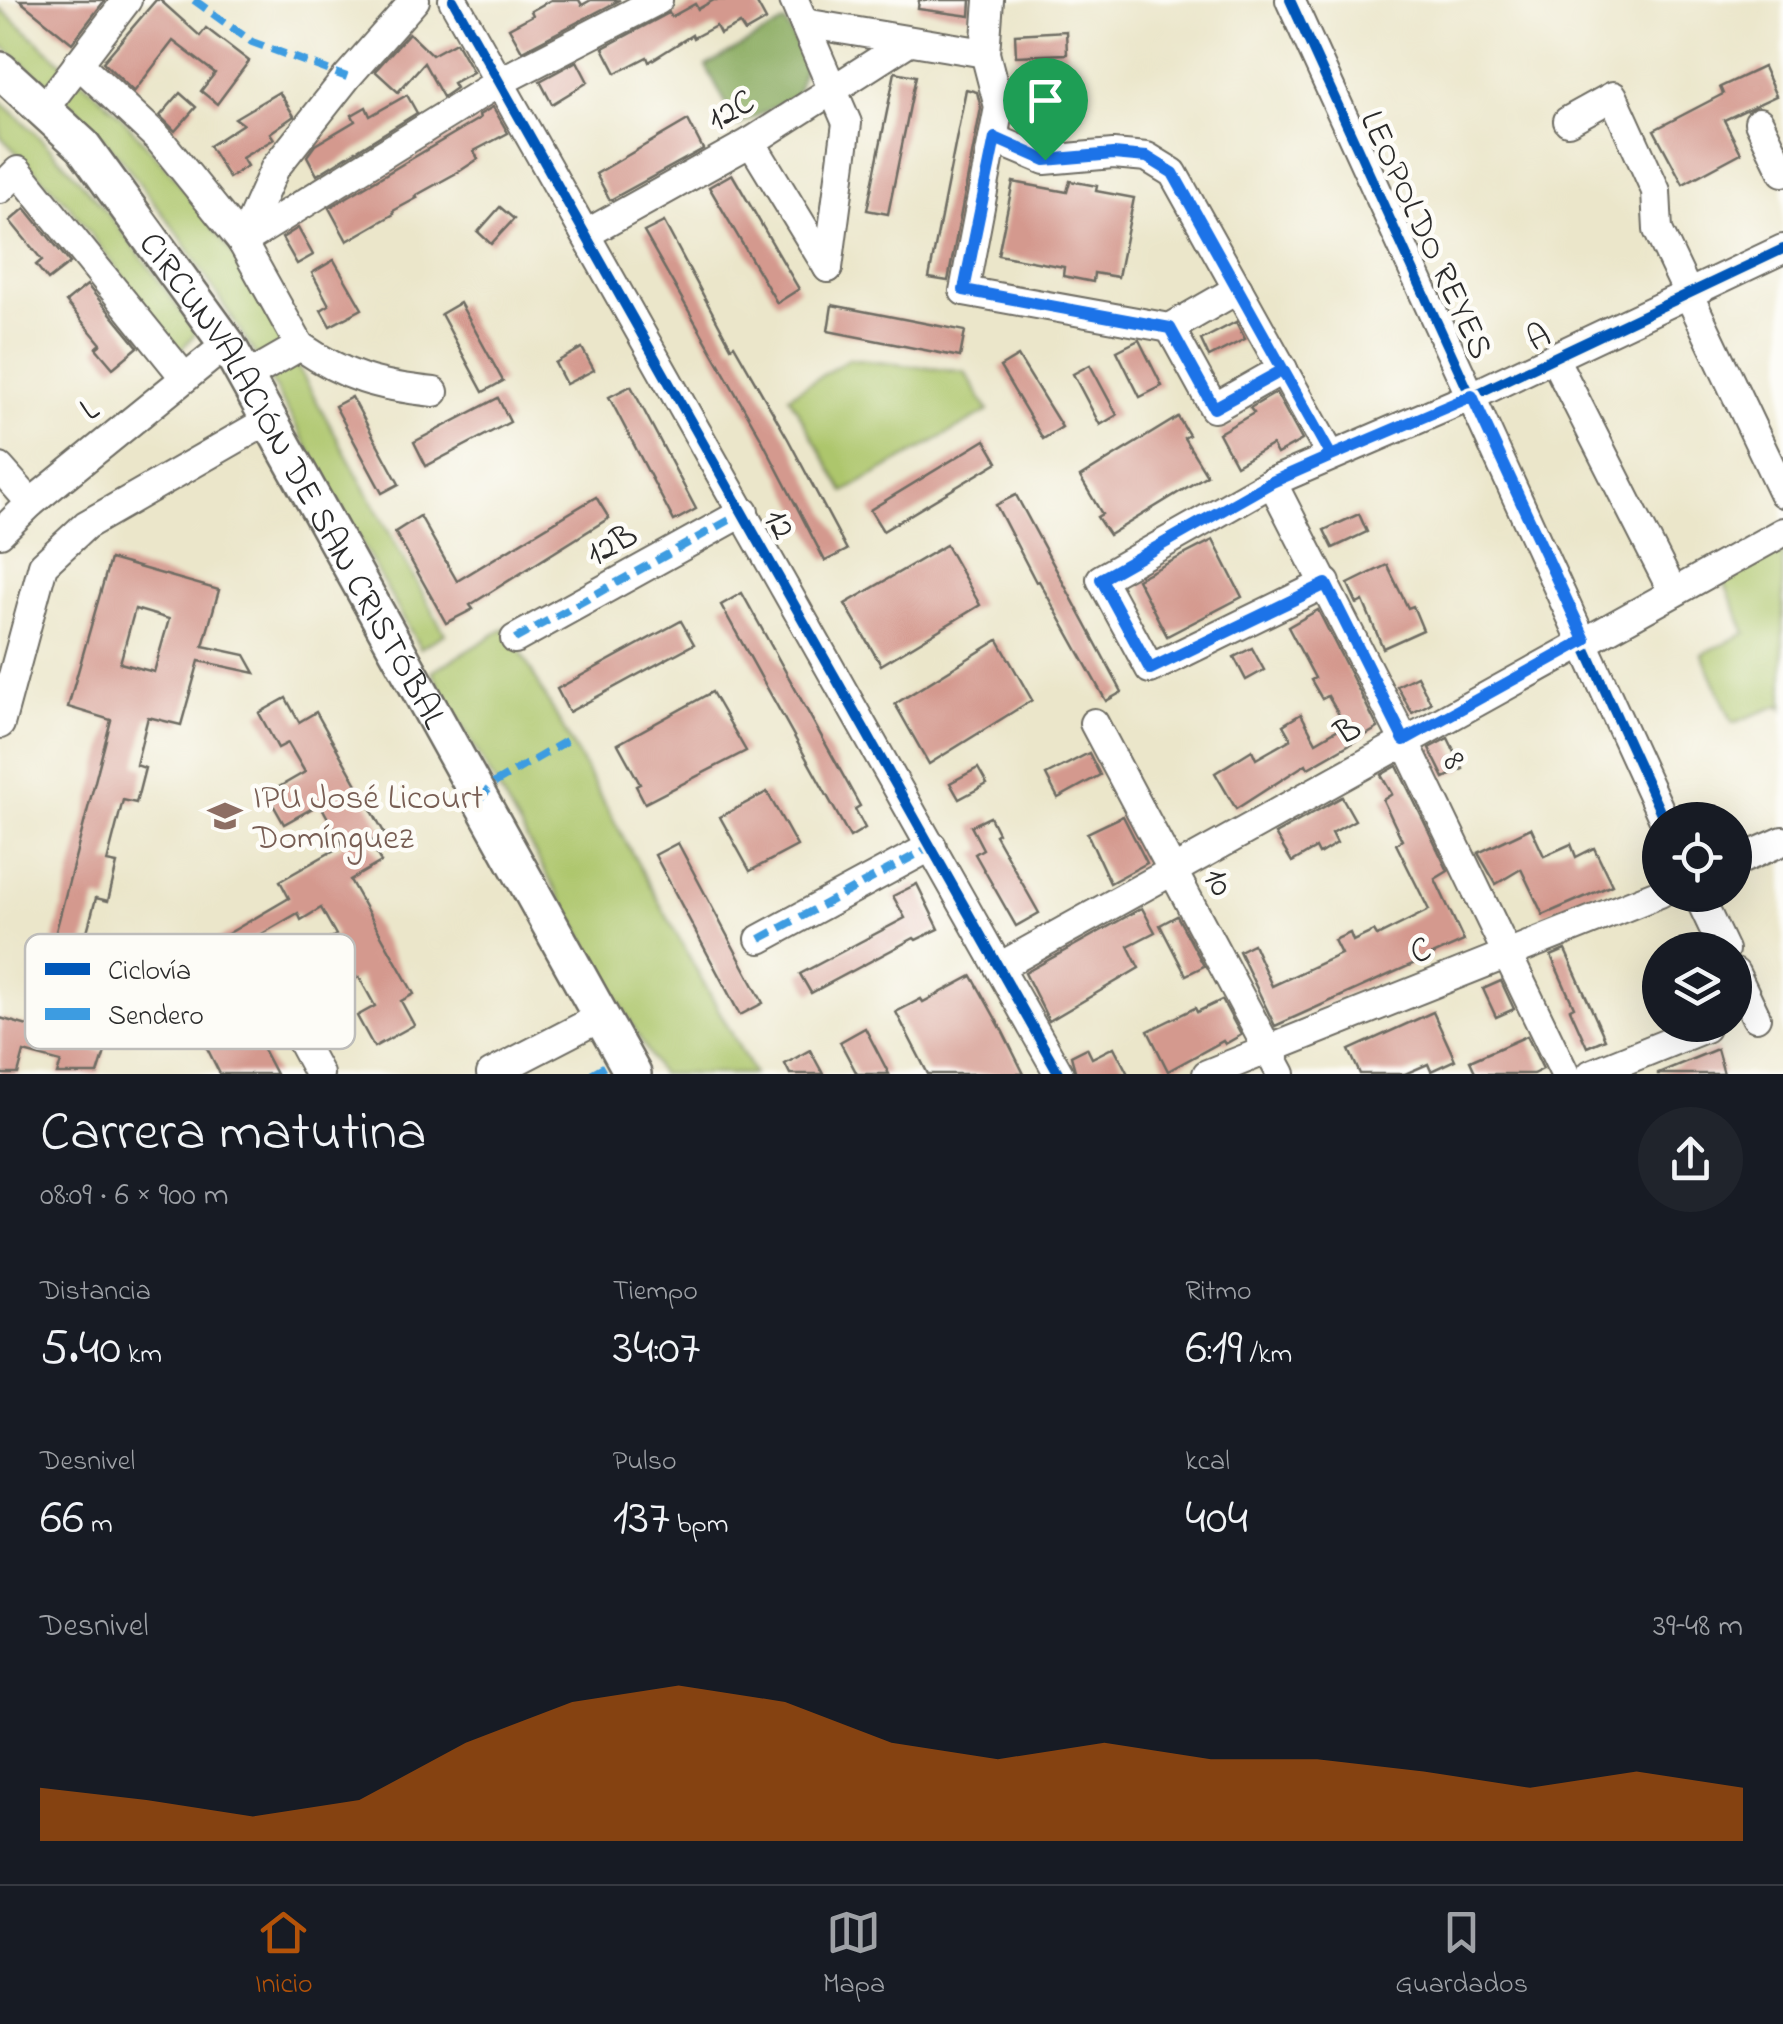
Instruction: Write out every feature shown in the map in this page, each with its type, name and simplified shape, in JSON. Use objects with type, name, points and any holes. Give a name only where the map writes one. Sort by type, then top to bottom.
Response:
[{"type":"main road","name":"CIRCUNVALACIÓN DE SAN CRISTÓBAL","points":[[0,70],[83,146],[227,344],[633,1074]]},
{"type":"street","points":[[44,108],[127,0]]},
{"type":"street","points":[[242,242],[275,168],[415,0]]},
{"type":"street","name":"12","points":[[453,0],[1060,1074]]},
{"type":"street","points":[[989,0],[986,53],[999,107],[964,290],[1170,328],[1238,289]]},
{"type":"street","name":"LEOPOLDO REYES","points":[[1290,0],[1656,802]]},
{"type":"street","points":[[242,242],[501,81],[643,3]]},
{"type":"street","points":[[799,12],[908,41],[986,53]]},
{"type":"street","points":[[751,142],[828,268],[847,123],[799,12]]},
{"type":"street","name":"12C","points":[[586,234],[751,142],[908,41]]},
{"type":"street","points":[[78,63],[158,138],[242,242],[300,346],[336,370],[389,387],[434,392]]},
{"type":"street","points":[[1568,121],[1613,96],[1656,192],[1658,230],[1783,493]]},
{"type":"street","points":[[1759,122],[1783,172]]},
{"type":"street","points":[[995,138],[1045,160],[1130,155],[1147,157],[1173,173],[1331,456]]},
{"type":"street","points":[[0,189],[18,172],[185,378]]},
{"type":"street","name":"A","points":[[1326,584],[1150,669],[1101,579],[1272,482],[1472,396],[1783,250]]},
{"type":"street","points":[[1170,328],[1214,408],[1283,370]]},
{"type":"street","name":"L","points":[[0,533],[227,344]]},
{"type":"street","points":[[246,377],[300,346]]},
{"type":"street","points":[[1554,358],[1673,592]]},
{"type":"street","points":[[0,724],[43,565],[86,525],[269,420]]},
{"type":"street","points":[[0,468],[32,503]]},
{"type":"street","name":"8","points":[[1272,482],[1404,740],[1564,1074]]},
{"type":"street","name":"12B","points":[[515,639],[744,512]]},
{"type":"street","name":"B","points":[[1001,966],[1783,532]]},
{"type":"street","name":"10","points":[[1094,723],[1275,1062]]},
{"type":"street","points":[[1752,855],[1783,841]]},
{"type":"street","points":[[760,940],[932,846]]},
{"type":"street","name":"C","points":[[1207,1074],[1275,1062],[1507,954],[1642,900]]},
{"type":"street","points":[[1752,1009],[1756,1017]]},
{"type":"street","points":[[492,1074],[601,1016]]},
{"type":"street","points":[[1590,1074],[1668,1042]]},
{"type":"street","points":[[306,1049],[319,1074]]},
{"type":"green space","points":[[0,8],[114,109],[174,176],[245,271],[445,634],[420,648],[263,367],[179,235],[76,108],[0,44]]},
{"type":"green space","points":[[785,22],[806,63],[796,95],[738,126],[706,66]]},
{"type":"green space","points":[[0,101],[81,181],[174,302],[196,333],[179,352],[68,204],[0,136]]},
{"type":"green space","points":[[849,359],[965,372],[988,411],[844,492],[789,396]]},
{"type":"green space","points":[[1783,540],[1783,709],[1780,705],[1733,723],[1702,654],[1746,633],[1721,575]]},
{"type":"green space","points":[[507,627],[754,1074],[660,1074],[432,672]]},
{"type":"building","points":[[19,0],[105,0],[72,43]]},
{"type":"building","points":[[156,0],[200,36],[206,28],[249,61],[217,104],[201,91],[215,73],[173,41],[134,92],[103,62]]},
{"type":"building","points":[[551,0],[579,0],[582,5],[591,0],[620,0],[522,51],[509,28]]},
{"type":"building","points":[[714,0],[755,0],[766,20],[745,32],[740,24],[720,34],[716,26],[693,38],[692,35],[649,62],[647,57],[616,73],[603,48],[669,13],[671,17],[695,4],[698,9]]},
{"type":"building","points":[[919,0],[971,0],[970,16],[918,9]]},
{"type":"building","points":[[1066,31],[1067,54],[1016,56],[1015,34]]},
{"type":"building","points":[[409,33],[432,55],[456,42],[473,72],[453,83],[456,88],[443,97],[424,63],[398,92],[375,71]]},
{"type":"building","points":[[577,61],[588,82],[552,104],[540,81]]},
{"type":"building","points":[[1763,67],[1776,96],[1724,120],[1741,153],[1683,184],[1654,130],[1723,94],[1720,87]]},
{"type":"building","points":[[895,72],[916,76],[888,214],[867,210]]},
{"type":"building","points":[[966,89],[977,92],[981,108],[948,281],[929,278]]},
{"type":"building","points":[[279,92],[294,116],[270,133],[274,139],[242,158],[247,166],[229,178],[209,146],[243,124],[235,118]]},
{"type":"building","points":[[180,93],[196,107],[175,131],[160,116]]},
{"type":"building","points":[[407,95],[417,113],[317,175],[307,156],[315,145],[355,121],[352,115],[366,107],[370,116]]},
{"type":"building","points":[[493,107],[508,133],[474,151],[478,159],[347,241],[329,208]]},
{"type":"building","points":[[688,120],[703,149],[610,200],[596,174]]},
{"type":"building","points":[[732,174],[799,289],[777,303],[709,187]]},
{"type":"building","points":[[1070,181],[1134,198],[1118,277],[1094,273],[1093,282],[1063,276],[1064,267],[998,255],[1013,182],[1067,192]]},
{"type":"building","points":[[500,207],[514,219],[491,244],[478,232]]},
{"type":"building","points":[[25,208],[70,263],[48,280],[36,265],[42,260],[10,221]]},
{"type":"building","points":[[664,222],[847,550],[825,561],[761,438],[644,232]]},
{"type":"building","points":[[298,228],[313,255],[297,264],[282,238]]},
{"type":"building","points":[[334,260],[362,309],[330,326],[321,310],[329,305],[312,273]]},
{"type":"building","points":[[87,285],[138,347],[113,368],[96,348],[101,344],[66,302]]},
{"type":"building","points":[[460,303],[503,381],[483,392],[441,314]]},
{"type":"building","points":[[832,305],[965,331],[960,357],[828,331]]},
{"type":"building","points":[[1236,322],[1245,339],[1209,357],[1201,340]]},
{"type":"building","points":[[1139,340],[1162,386],[1140,397],[1117,351]]},
{"type":"building","points":[[582,348],[594,370],[566,384],[555,363]]},
{"type":"building","points":[[1018,356],[1062,427],[1043,439],[1000,367]]},
{"type":"building","points":[[1090,365],[1117,415],[1100,425],[1073,374]]},
{"type":"building","points":[[631,386],[696,509],[674,521],[609,397]]},
{"type":"building","points":[[1276,393],[1302,440],[1277,454],[1272,445],[1236,465],[1219,433],[1254,413],[1250,408]]},
{"type":"building","points":[[352,397],[399,484],[382,493],[335,406]]},
{"type":"building","points":[[498,398],[510,422],[426,466],[414,442]]},
{"type":"building","points":[[1178,417],[1189,435],[1184,438],[1207,475],[1109,535],[1097,517],[1102,514],[1080,477]]},
{"type":"building","points":[[985,440],[998,462],[883,531],[870,510]]},
{"type":"building","points":[[1016,495],[1122,692],[1106,701],[996,505]]},
{"type":"building","points":[[596,497],[609,518],[446,623],[395,532],[420,516],[457,581]]},
{"type":"building","points":[[1359,514],[1367,532],[1333,548],[1324,530]]},
{"type":"building","points":[[1213,540],[1242,597],[1167,636],[1137,579]]},
{"type":"building","points":[[946,545],[980,605],[881,665],[845,604]]},
{"type":"building","points":[[110,559],[219,590],[203,646],[245,655],[255,673],[199,661],[181,725],[148,717],[136,765],[145,768],[136,803],[123,800],[107,862],[117,864],[108,901],[96,898],[86,934],[55,934],[111,720],[68,707]],"holes":[[[135,609],[169,619],[154,672],[120,663]]]},
{"type":"building","points":[[1387,565],[1423,630],[1383,648],[1363,601],[1357,604],[1348,584]]},
{"type":"building","points":[[742,593],[860,806],[855,809],[865,828],[850,837],[721,605]]},
{"type":"building","points":[[1318,610],[1378,728],[1308,768],[1306,764],[1236,809],[1215,773],[1252,750],[1256,759],[1291,739],[1283,725],[1301,714],[1316,742],[1345,725],[1328,696],[1322,699],[1288,627]]},
{"type":"building","points":[[681,621],[694,644],[569,712],[557,689]]},
{"type":"building","points":[[998,640],[1032,700],[929,764],[895,704]]},
{"type":"building","points":[[1252,648],[1264,670],[1246,680],[1234,657]]},
{"type":"building","points":[[1417,676],[1431,703],[1412,713],[1397,686]]},
{"type":"building","points":[[712,692],[746,751],[645,803],[636,786],[640,784],[618,744]]},
{"type":"building","points":[[286,698],[299,722],[316,712],[385,834],[370,842],[381,862],[350,880],[414,994],[401,1001],[414,1025],[374,1047],[357,1016],[375,1006],[359,977],[355,979],[355,934],[335,934],[321,908],[301,920],[298,913],[262,934],[228,934],[289,898],[280,881],[343,845],[320,804],[284,824],[267,794],[305,772],[288,743],[278,748],[259,713]]},
{"type":"building","points":[[1448,738],[1463,769],[1444,778],[1429,748]]},
{"type":"building","points":[[1089,753],[1100,775],[1058,798],[1046,775]]},
{"type":"building","points":[[1397,766],[1448,871],[1435,879],[1464,941],[1275,1026],[1239,951],[1253,944],[1272,986],[1341,954],[1334,940],[1350,933],[1353,941],[1374,931],[1377,936],[1429,910],[1396,844],[1402,840],[1383,800],[1392,794],[1381,775]]},
{"type":"building","points":[[978,768],[987,784],[959,799],[950,783]]},
{"type":"building","points":[[767,792],[797,846],[750,871],[720,817]]},
{"type":"building","points":[[1342,797],[1355,820],[1332,833],[1337,843],[1319,854],[1316,848],[1292,862],[1275,834]]},
{"type":"building","points":[[1123,816],[1147,863],[1110,883],[1087,833]]},
{"type":"building","points":[[990,817],[998,833],[995,835],[1039,913],[1016,926],[975,854],[983,849],[971,826]]},
{"type":"building","points":[[1531,828],[1544,856],[1571,844],[1576,857],[1594,848],[1612,885],[1543,915],[1521,869],[1496,884],[1478,853]]},
{"type":"building","points":[[678,843],[763,1003],[740,1015],[655,855]]},
{"type":"building","points":[[917,884],[939,929],[914,938],[811,993],[800,974],[905,918],[893,896]]},
{"type":"building","points":[[1142,908],[1155,932],[1128,946],[1139,968],[1049,1021],[1025,973]]},
{"type":"building","points":[[1177,916],[1204,966],[1186,975],[1160,925]]},
{"type":"building","points":[[1565,950],[1605,1039],[1587,1047],[1551,956]]},
{"type":"building","points":[[972,976],[1024,1074],[928,1074],[896,1012]]},
{"type":"building","points":[[1501,981],[1514,1009],[1496,1017],[1483,989]]},
{"type":"building","points":[[1222,1000],[1241,1035],[1168,1071],[1148,1031],[1195,1008],[1197,1012]]},
{"type":"building","points":[[1433,1012],[1455,1060],[1431,1071],[1428,1064],[1405,1074],[1360,1074],[1349,1050]]},
{"type":"building","points":[[0,1018],[25,1025],[25,1049],[105,1052],[98,1074],[57,1074],[61,1062],[24,1052],[18,1074],[0,1074]]},
{"type":"building","points":[[865,1028],[889,1074],[857,1074],[840,1042]]},
{"type":"building","points":[[1527,1036],[1543,1069],[1533,1074],[1476,1074],[1470,1061]]},
{"type":"building","points":[[1114,1047],[1128,1074],[1076,1074],[1071,1056],[1087,1048],[1092,1058]]},
{"type":"building","points":[[208,1049],[263,1049],[276,1074],[220,1074]]},
{"type":"building","points":[[1717,1049],[1724,1074],[1658,1074],[1658,1073]]},
{"type":"building","points":[[810,1050],[823,1074],[790,1074],[785,1064]]},
{"type":"marked path","points":[[194,0],[252,42],[347,77]]},
{"type":"marked path","points":[[515,639],[744,512]]},
{"type":"marked path","points":[[478,800],[496,782],[570,739]]},
{"type":"marked path","points":[[760,939],[932,846]]},
{"type":"marked path","points":[[591,1074],[607,1065]]},
{"type":"cycle path","points":[[453,0],[1059,1074]]},
{"type":"cycle path","points":[[1290,0],[1656,802]]},
{"type":"cycle path","points":[[1101,579],[1272,482],[1472,396],[1783,249]]},
{"type":"place","name":"IPU José Licourt Domínguez","points":[[225,816]]},
{"type":"route","points":[[1045,160],[995,138],[964,290],[1170,328],[1214,408],[1283,370],[1331,456],[1472,396],[1585,640],[1404,740],[1326,584],[1150,669],[1101,579],[1272,482],[1331,456],[1238,289],[1173,173],[1147,157],[1113,154],[1045,160]]}]
